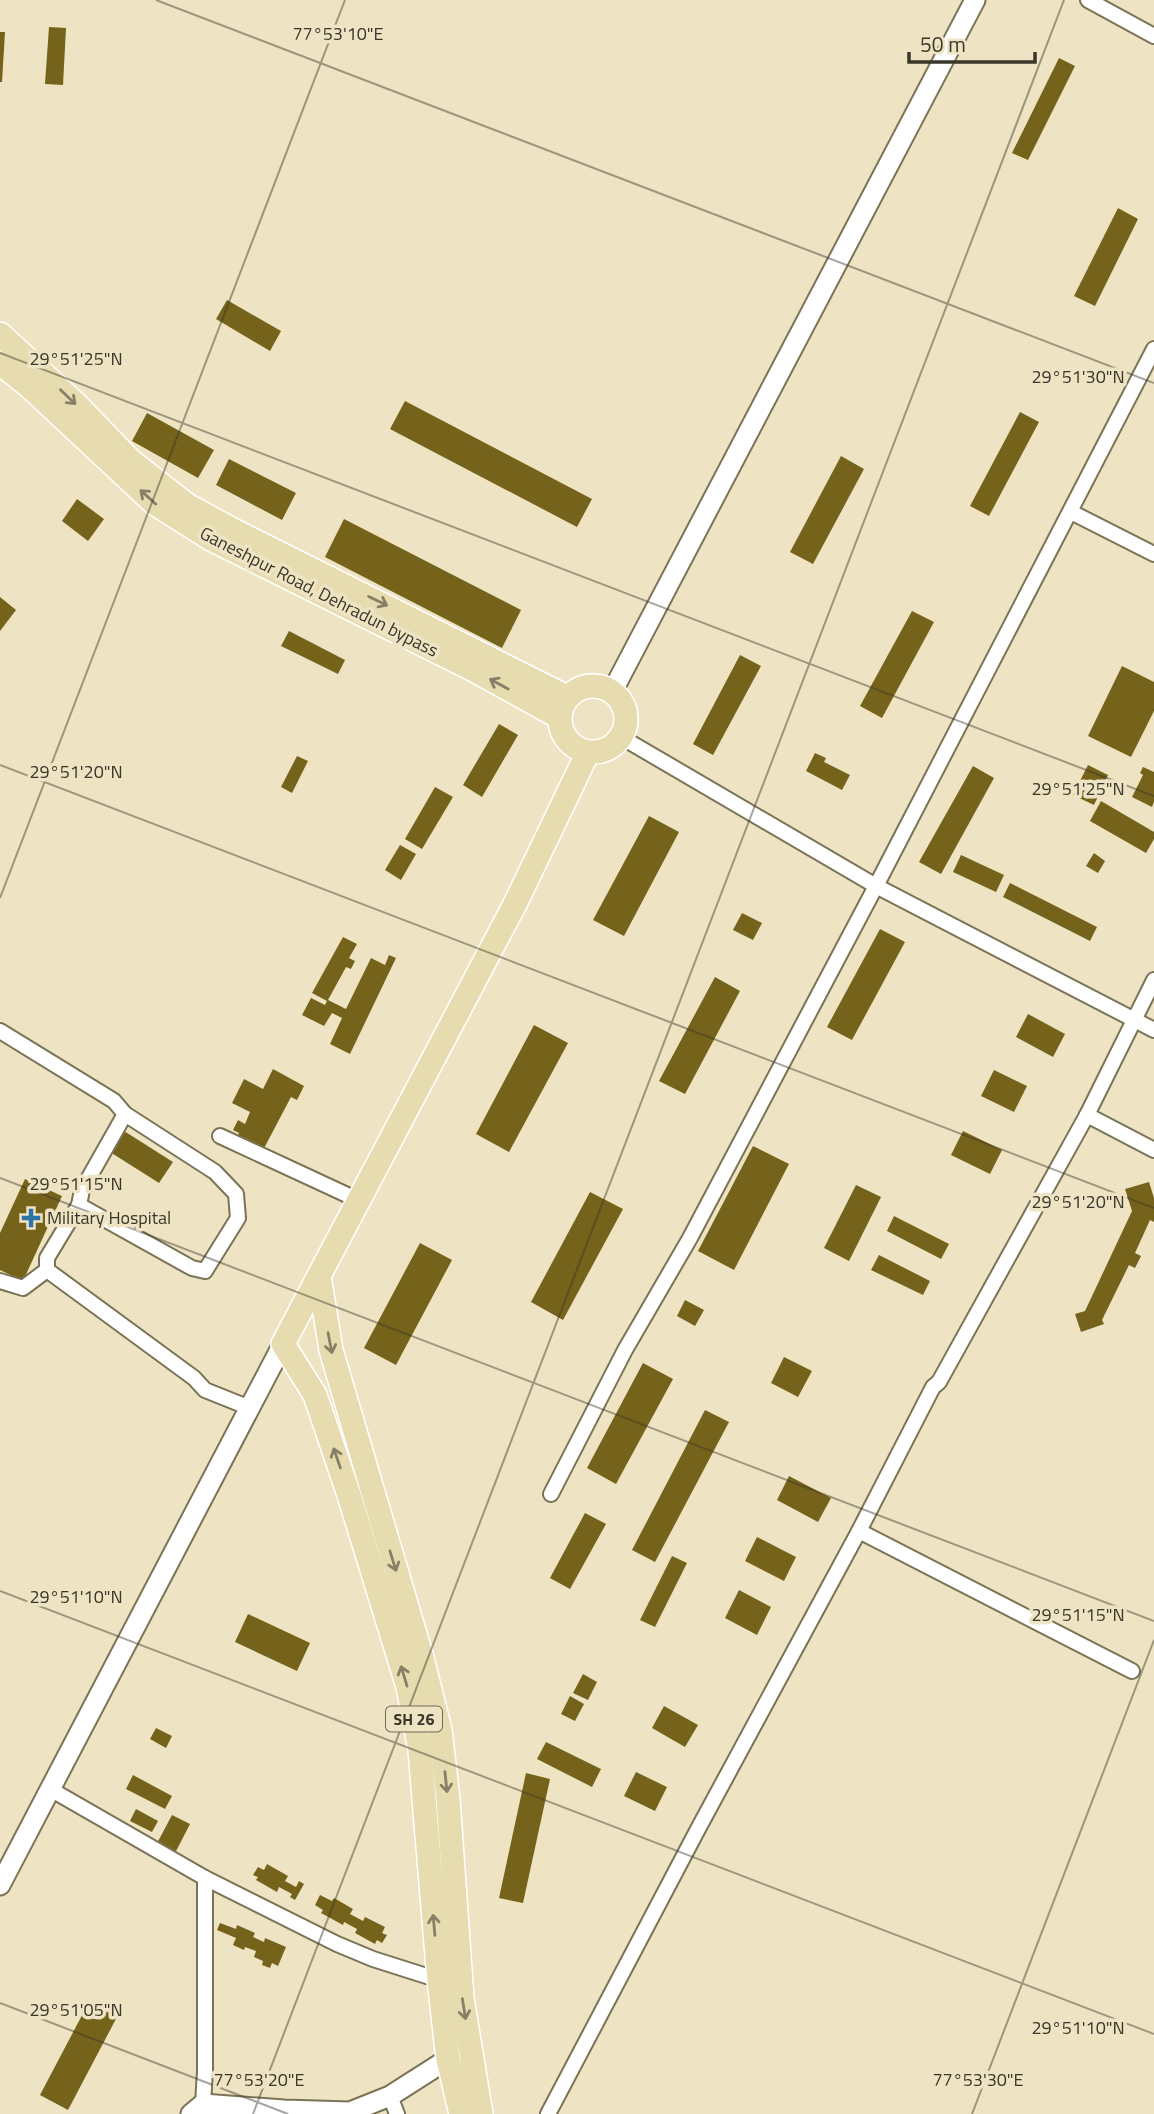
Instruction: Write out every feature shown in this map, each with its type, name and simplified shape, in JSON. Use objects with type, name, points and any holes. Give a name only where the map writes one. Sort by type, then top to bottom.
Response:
[{"type":"main road","points":[[612,692],[975,0]]},
{"type":"main road","points":[[0,334],[76,404],[131,461],[187,505],[563,707]]},
{"type":"main road","name":"Ganeshpur Road, Dehradun bypass","points":[[0,363],[30,387],[154,503],[211,540],[472,669],[563,707]]},
{"type":"main road","points":[[586,686],[597,686],[612,692],[623,705],[626,716],[626,727],[621,737],[614,746],[604,751],[588,752],[572,745],[564,737],[560,727],[563,707],[576,690],[586,686]]},
{"type":"main road","points":[[0,1885],[516,902],[588,752]]},
{"type":"main road","points":[[318,1276],[331,1350],[422,1658],[440,1730],[448,1799],[462,1998],[481,2114]]},
{"type":"main road","name":"SH 26","points":[[283,1344],[315,1395],[349,1494],[408,1687],[420,1750],[448,2059],[461,2114]]},
{"type":"main road","points":[[197,2111],[284,2110],[348,2113],[393,2105],[448,2059]]},
{"type":"street","points":[[1088,0],[1154,36]]},
{"type":"street","points":[[551,1494],[625,1350],[690,1238],[876,887],[1154,349]]},
{"type":"street","points":[[1070,512],[1154,554]]},
{"type":"street","points":[[621,737],[876,887],[1154,1030]]},
{"type":"street","points":[[548,2114],[933,1387],[939,1382],[1087,1115],[1154,980]]},
{"type":"street","points":[[0,1031],[114,1101],[125,1114],[215,1172],[236,1194],[238,1218],[205,1271],[192,1268],[79,1205]]},
{"type":"street","points":[[47,1270],[47,1258],[79,1205],[82,1190],[125,1114]]},
{"type":"street","points":[[1087,1115],[1154,1150]]},
{"type":"street","points":[[220,1136],[358,1200]]},
{"type":"street","points":[[0,1281],[23,1288],[47,1270]]},
{"type":"street","points":[[47,1270],[194,1378],[205,1390],[250,1408]]},
{"type":"street","points":[[859,1531],[1132,1671]]},
{"type":"street","points":[[50,1789],[205,1878],[355,1952],[439,1980]]},
{"type":"street","points":[[197,2111],[205,2071],[205,1878]]},
{"type":"building","points":[[49,27],[66,28],[63,85],[45,84]]},
{"type":"building","points":[[0,32],[5,32],[2,82],[0,82]]},
{"type":"building","points":[[1059,58],[1075,66],[1028,160],[1012,153]]},
{"type":"building","points":[[1118,208],[1138,219],[1095,306],[1074,296]]},
{"type":"building","points":[[227,300],[281,331],[270,351],[216,319]]},
{"type":"building","points":[[405,401],[592,499],[577,527],[390,429]]},
{"type":"building","points":[[1020,412],[1039,422],[989,516],[970,506]]},
{"type":"building","points":[[147,413],[214,450],[198,478],[132,441]]},
{"type":"building","points":[[841,456],[864,469],[813,564],[790,552]]},
{"type":"building","points":[[229,459],[296,493],[282,520],[216,485]]},
{"type":"building","points":[[77,499],[104,519],[88,541],[62,521]]},
{"type":"building","points":[[344,519],[521,610],[502,648],[325,557]]},
{"type":"building","points":[[0,597],[16,610],[0,631]]},
{"type":"building","points":[[912,611],[934,622],[882,718],[860,706]]},
{"type":"building","points":[[289,631],[345,660],[338,674],[281,646]]},
{"type":"building","points":[[740,655],[761,666],[713,755],[693,744]]},
{"type":"building","points":[[1122,666],[1154,682],[1154,711],[1131,757],[1088,736]]},
{"type":"building","points":[[499,724],[518,735],[482,797],[463,785]]},
{"type":"building","points":[[815,753],[826,758],[824,762],[850,775],[842,790],[806,771]]},
{"type":"building","points":[[297,756],[308,761],[292,793],[281,787]]},
{"type":"building","points":[[1088,765],[1108,775],[1094,805],[1073,795]]},
{"type":"building","points":[[973,766],[994,778],[941,874],[919,862]]},
{"type":"building","points":[[1143,767],[1154,772],[1152,807],[1132,797],[1143,775],[1140,773]]},
{"type":"building","points":[[435,787],[453,797],[422,849],[405,839]]},
{"type":"building","points":[[1101,801],[1154,832],[1154,839],[1146,853],[1090,821]]},
{"type":"building","points":[[649,816],[679,832],[624,936],[593,920]]},
{"type":"building","points":[[400,845],[416,854],[401,880],[385,870]]},
{"type":"building","points":[[1094,853],[1105,861],[1098,873],[1086,866]]},
{"type":"building","points":[[961,855],[1004,875],[996,892],[953,872]]},
{"type":"building","points":[[1010,883],[1097,927],[1090,941],[1003,897]]},
{"type":"building","points":[[742,913],[762,923],[753,940],[733,930]]},
{"type":"building","points":[[880,929],[905,942],[852,1040],[827,1027]]},
{"type":"building","points":[[343,937],[357,944],[349,958],[355,961],[351,969],[346,967],[328,1000],[346,1009],[371,958],[385,965],[389,955],[396,958],[350,1054],[330,1044],[342,1018],[332,1013],[324,1026],[302,1015],[311,998],[325,1005],[327,1001],[312,993]]},
{"type":"building","points":[[715,977],[740,991],[685,1094],[659,1081]]},
{"type":"building","points":[[1028,1014],[1065,1034],[1053,1057],[1016,1037]]},
{"type":"building","points":[[534,1025],[568,1043],[509,1152],[476,1134]]},
{"type":"building","points":[[273,1069],[304,1086],[297,1100],[291,1097],[261,1154],[250,1148],[253,1143],[238,1136],[239,1133],[233,1130],[238,1120],[245,1124],[250,1112],[232,1103],[244,1079],[263,1089]]},
{"type":"building","points":[[994,1070],[1027,1086],[1014,1112],[981,1096]]},
{"type":"building","points":[[124,1131],[173,1162],[159,1183],[110,1152]]},
{"type":"building","points":[[963,1131],[1002,1150],[990,1174],[951,1155]]},
{"type":"building","points":[[753,1146],[789,1164],[734,1270],[698,1251]]},
{"type":"building","points":[[25,1179],[62,1196],[23,1281],[0,1270],[0,1233]]},
{"type":"building","points":[[1149,1182],[1154,1198],[1154,1222],[1150,1220],[1135,1253],[1141,1256],[1135,1268],[1129,1265],[1102,1320],[1104,1324],[1081,1332],[1075,1314],[1085,1311],[1132,1211],[1125,1189]]},
{"type":"building","points":[[856,1185],[881,1197],[849,1261],[824,1248]]},
{"type":"building","points":[[590,1192],[623,1209],[563,1320],[531,1302]]},
{"type":"building","points":[[894,1216],[949,1244],[941,1259],[887,1231]]},
{"type":"building","points":[[420,1243],[452,1260],[396,1365],[364,1348]]},
{"type":"building","points":[[879,1255],[930,1281],[923,1295],[871,1270]]},
{"type":"building","points":[[685,1300],[704,1310],[695,1326],[677,1316]]},
{"type":"building","points":[[784,1357],[812,1371],[798,1397],[771,1383]]},
{"type":"building","points":[[643,1363],[673,1379],[616,1484],[587,1468]]},
{"type":"building","points":[[705,1410],[729,1422],[655,1562],[632,1550]]},
{"type":"building","points":[[789,1476],[831,1498],[818,1522],[777,1500]]},
{"type":"building","points":[[585,1513],[606,1524],[570,1589],[550,1578]]},
{"type":"building","points":[[757,1537],[796,1557],[784,1581],[745,1561]]},
{"type":"building","points":[[672,1556],[687,1563],[655,1627],[640,1620]]},
{"type":"building","points":[[739,1590],[771,1607],[757,1635],[725,1618]]},
{"type":"building","points":[[248,1614],[310,1643],[297,1671],[235,1642]]},
{"type":"building","points":[[583,1674],[597,1682],[588,1700],[573,1693]]},
{"type":"building","points":[[570,1696],[584,1704],[575,1721],[561,1714]]},
{"type":"building","points":[[664,1706],[698,1725],[685,1747],[652,1728]]},
{"type":"building","points":[[156,1728],[172,1736],[166,1748],[150,1739]]},
{"type":"building","points":[[546,1742],[601,1769],[592,1787],[537,1759]]},
{"type":"building","points":[[636,1772],[667,1787],[655,1811],[624,1796]]},
{"type":"building","points":[[526,1773],[550,1779],[523,1903],[499,1898]]},
{"type":"building","points":[[133,1775],[172,1796],[165,1809],[126,1789]]},
{"type":"building","points":[[136,1809],[158,1821],[152,1832],[130,1821]]},
{"type":"building","points":[[172,1815],[190,1824],[173,1857],[155,1847]]},
{"type":"building","points":[[267,1864],[288,1876],[285,1881],[296,1887],[299,1881],[304,1884],[295,1900],[290,1897],[292,1894],[279,1887],[277,1892],[256,1880],[258,1877],[253,1875],[258,1867],[264,1870]]},
{"type":"building","points":[[320,1895],[332,1901],[334,1898],[353,1909],[350,1914],[363,1921],[365,1917],[385,1927],[382,1933],[387,1935],[382,1943],[377,1940],[375,1944],[355,1933],[357,1929],[321,1913],[323,1910],[315,1905]]},
{"type":"building","points":[[220,1923],[236,1929],[237,1925],[255,1933],[253,1937],[264,1942],[265,1938],[286,1947],[278,1966],[272,1963],[270,1968],[262,1965],[263,1961],[254,1957],[256,1951],[233,1945],[236,1938],[217,1930]]},
{"type":"building","points":[[89,2002],[117,2017],[68,2110],[40,2095]]},
{"type":"place","name":"Military Hospital","points":[[31,1218]]}]
